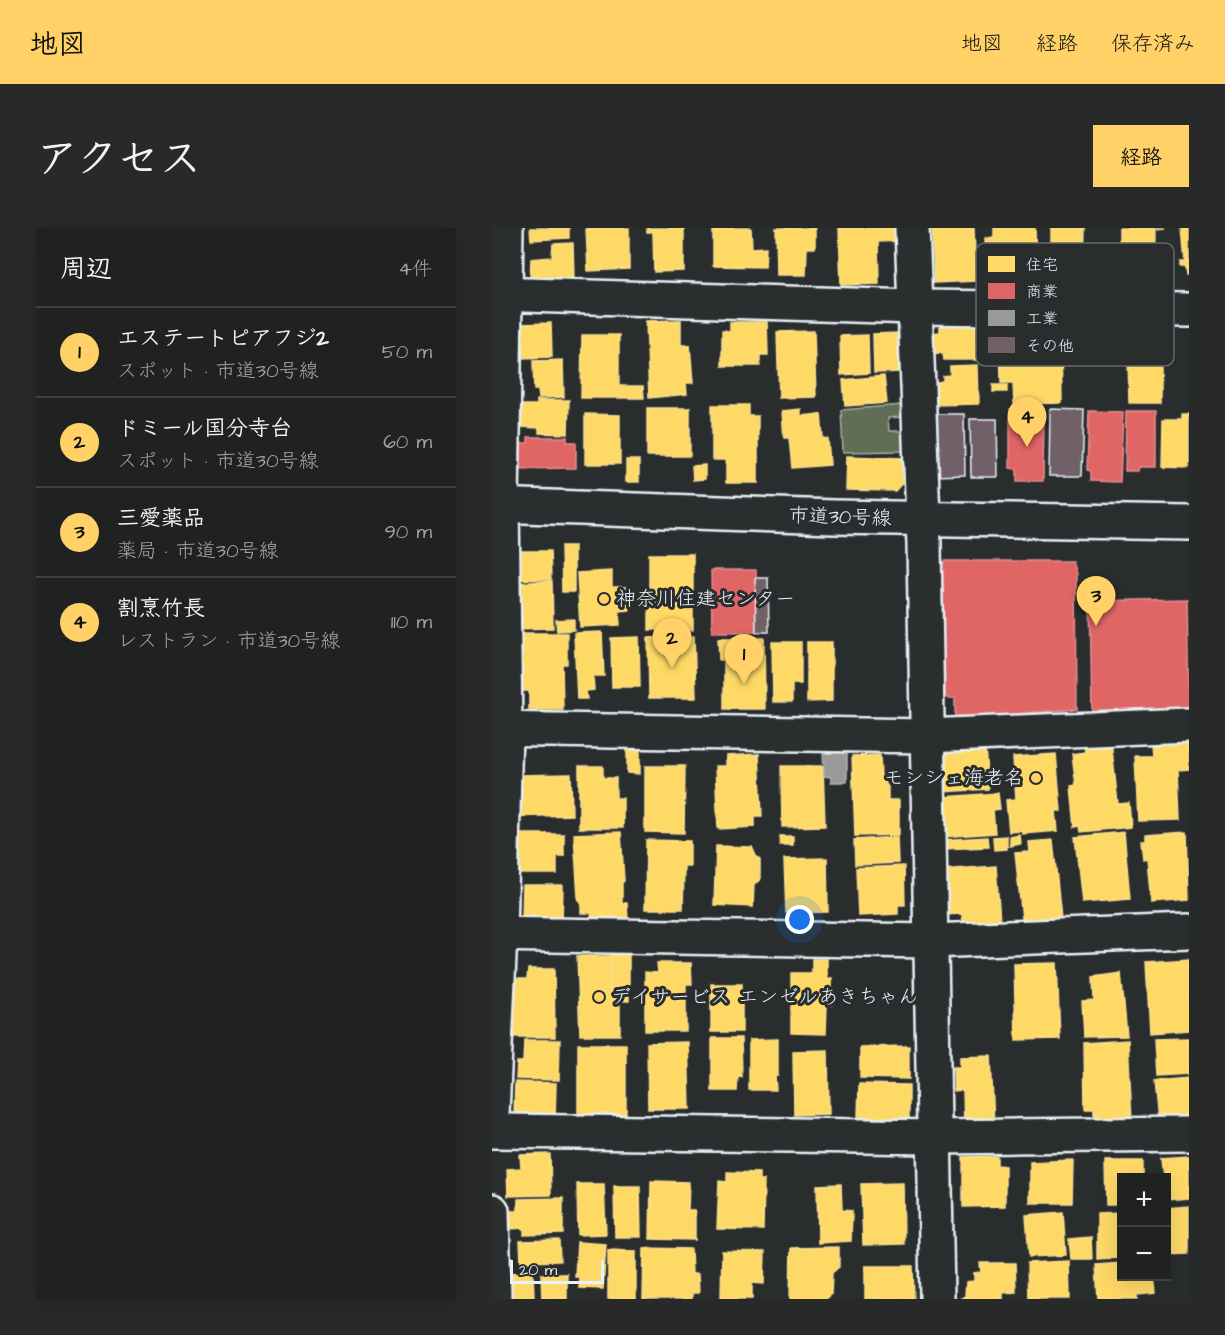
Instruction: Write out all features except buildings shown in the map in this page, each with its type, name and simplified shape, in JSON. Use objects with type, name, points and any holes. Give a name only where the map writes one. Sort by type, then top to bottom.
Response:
[{"type":"street","points":[[492,1114],[498,729],[499,294],[506,228]]},
{"type":"street","points":[[912,228],[923,519],[937,1299]]},
{"type":"street","points":[[499,294],[976,308]]},
{"type":"street","points":[[1174,310],[1189,310]]},
{"type":"street","name":"市道30号線","points":[[497,505],[923,519],[1189,523]]},
{"type":"street","points":[[498,729],[926,736],[1189,725]]},
{"type":"street","points":[[496,934],[930,941],[1189,931]]},
{"type":"street","points":[[492,1131],[933,1137],[1189,1134]]},
{"type":"street","points":[[492,1211],[494,1299]]},
{"type":"green space","points":[[902,405],[902,417],[888,418],[889,431],[902,431],[903,451],[843,452],[841,410]]},
{"type":"place","name":"割烹竹長","points":[[1027,447]]},
{"type":"place","name":"神奈川住建センター","points":[[604,599]]},
{"type":"place","name":"三愛薬品","points":[[1096,626]]},
{"type":"place","name":"ドミール国分寺台","points":[[672,668]]},
{"type":"place","name":"エステートピアフジ2","points":[[744,684]]},
{"type":"place","name":"モンシェ海老名","points":[[1036,778]]},
{"type":"place","name":"デイサービス エンゼルあきちゃん","points":[[599,997]]}]
